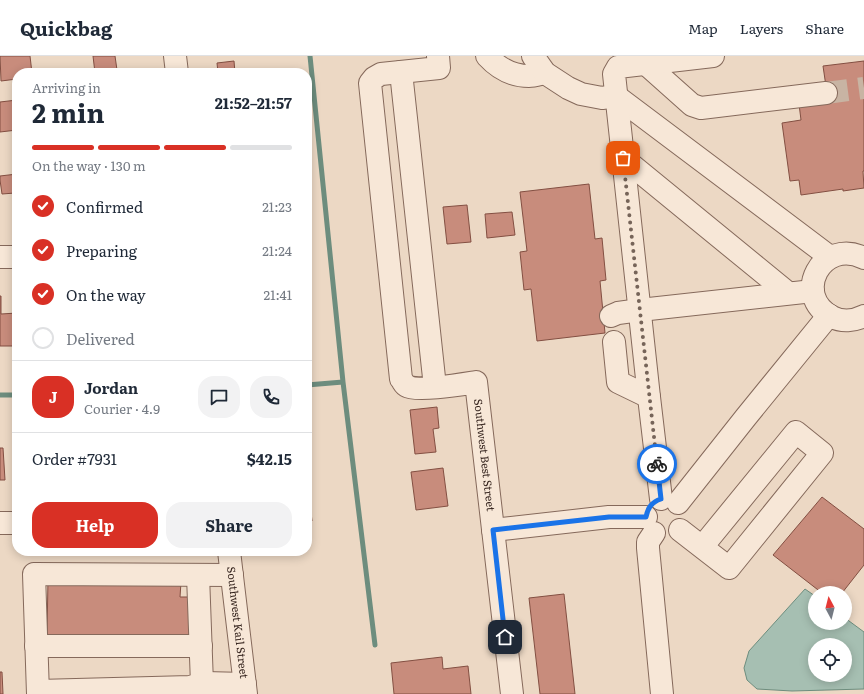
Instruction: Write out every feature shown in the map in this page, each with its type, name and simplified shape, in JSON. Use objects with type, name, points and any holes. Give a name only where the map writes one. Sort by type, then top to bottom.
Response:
[{"type":"street","points":[[175,56],[176,68]]},
{"type":"street","points":[[487,56],[499,67],[514,74],[529,76],[539,64],[568,88],[581,94],[602,98],[616,96],[830,257]]},
{"type":"street","points":[[670,501],[649,397],[614,74],[618,67],[713,56]]},
{"type":"street","points":[[401,72],[435,387],[414,388],[406,386],[401,379],[370,83],[374,78],[381,74],[401,72],[438,62]]},
{"type":"street","points":[[646,64],[692,105],[701,108],[826,93]]},
{"type":"street","points":[[623,158],[788,293]]},
{"type":"street","points":[[862,252],[843,253],[830,257],[820,266],[814,277],[813,290],[816,303],[825,313],[837,320],[850,321],[864,316]]},
{"type":"street","points":[[0,257],[12,257]]},
{"type":"street","points":[[611,316],[618,312],[813,290]]},
{"type":"street","points":[[670,501],[755,406],[829,315]]},
{"type":"street","points":[[614,342],[618,382],[649,397]]},
{"type":"street","name":"Southwest Best Street","points":[[435,387],[476,382],[512,694]]},
{"type":"street","points":[[680,530],[729,568],[822,453],[796,432],[702,547]]},
{"type":"street","points":[[493,530],[609,517],[650,525],[659,535],[670,536],[680,530],[683,525],[684,513],[682,508],[670,501],[655,501],[650,505],[647,511],[650,525],[648,548],[662,694]]},
{"type":"street","points":[[0,523],[12,523]]},
{"type":"street","name":"Southwest Kail Street","points":[[230,556],[246,689]]},
{"type":"street","points":[[232,575],[34,574],[38,692],[190,687],[206,683],[246,689]]},
{"type":"street","points":[[198,575],[202,684]]},
{"type":"street","points":[[36,646],[201,646]]},
{"type":"shaded area","points":[[805,589],[808,591],[808,630],[852,630],[852,623],[864,632],[864,689],[792,691],[757,689],[747,680],[744,668],[749,651]]},
{"type":"building","points":[[0,56],[30,56],[31,68],[12,68],[12,80],[1,81]]},
{"type":"building","points":[[93,56],[115,56],[117,68],[94,68]]},
{"type":"building","points":[[234,61],[235,68],[218,68],[217,63]]},
{"type":"building","points":[[864,61],[864,188],[843,191],[843,189],[801,195],[799,180],[790,181],[782,123],[801,120],[799,104],[828,100],[823,66]]},
{"type":"building","points":[[12,101],[12,131],[0,132],[0,102]]},
{"type":"building","points":[[12,175],[12,193],[2,194],[0,176]]},
{"type":"building","points":[[589,184],[595,239],[602,238],[606,280],[600,281],[605,333],[537,341],[531,289],[524,290],[520,252],[527,251],[520,192]]},
{"type":"building","points":[[467,205],[471,242],[447,244],[443,207]]},
{"type":"building","points":[[512,212],[515,235],[487,238],[485,214]]},
{"type":"building","points":[[1,296],[1,314],[12,313],[12,346],[0,346]]},
{"type":"building","points":[[437,407],[439,428],[433,429],[436,452],[415,454],[410,410]]},
{"type":"building","points":[[0,448],[3,448],[5,480],[0,480]]},
{"type":"building","points":[[443,468],[448,506],[416,510],[411,472]]},
{"type":"building","points":[[822,497],[864,529],[864,565],[848,586],[813,586],[773,555]]},
{"type":"building","points":[[48,579],[181,582],[180,597],[197,597],[196,638],[47,635]]},
{"type":"building","points":[[564,594],[575,694],[540,694],[529,598]]},
{"type":"building","points":[[442,657],[443,669],[468,666],[471,694],[394,694],[391,663]]},
{"type":"building","points":[[0,672],[2,672],[3,694],[0,694]]},
{"type":"waterway","points":[[310,56],[311,68]]},
{"type":"waterway","points":[[312,76],[343,382],[375,645]]},
{"type":"waterway","points":[[312,385],[343,382]]},
{"type":"waterway","points":[[0,395],[12,395]]},
{"type":"tunnel","points":[[826,93],[864,88]]},
{"type":"way so far","points":[[623,158],[657,464]]},
{"type":"route","points":[[505,637],[493,530],[609,517],[646,517],[650,505],[661,499],[657,464]]}]
